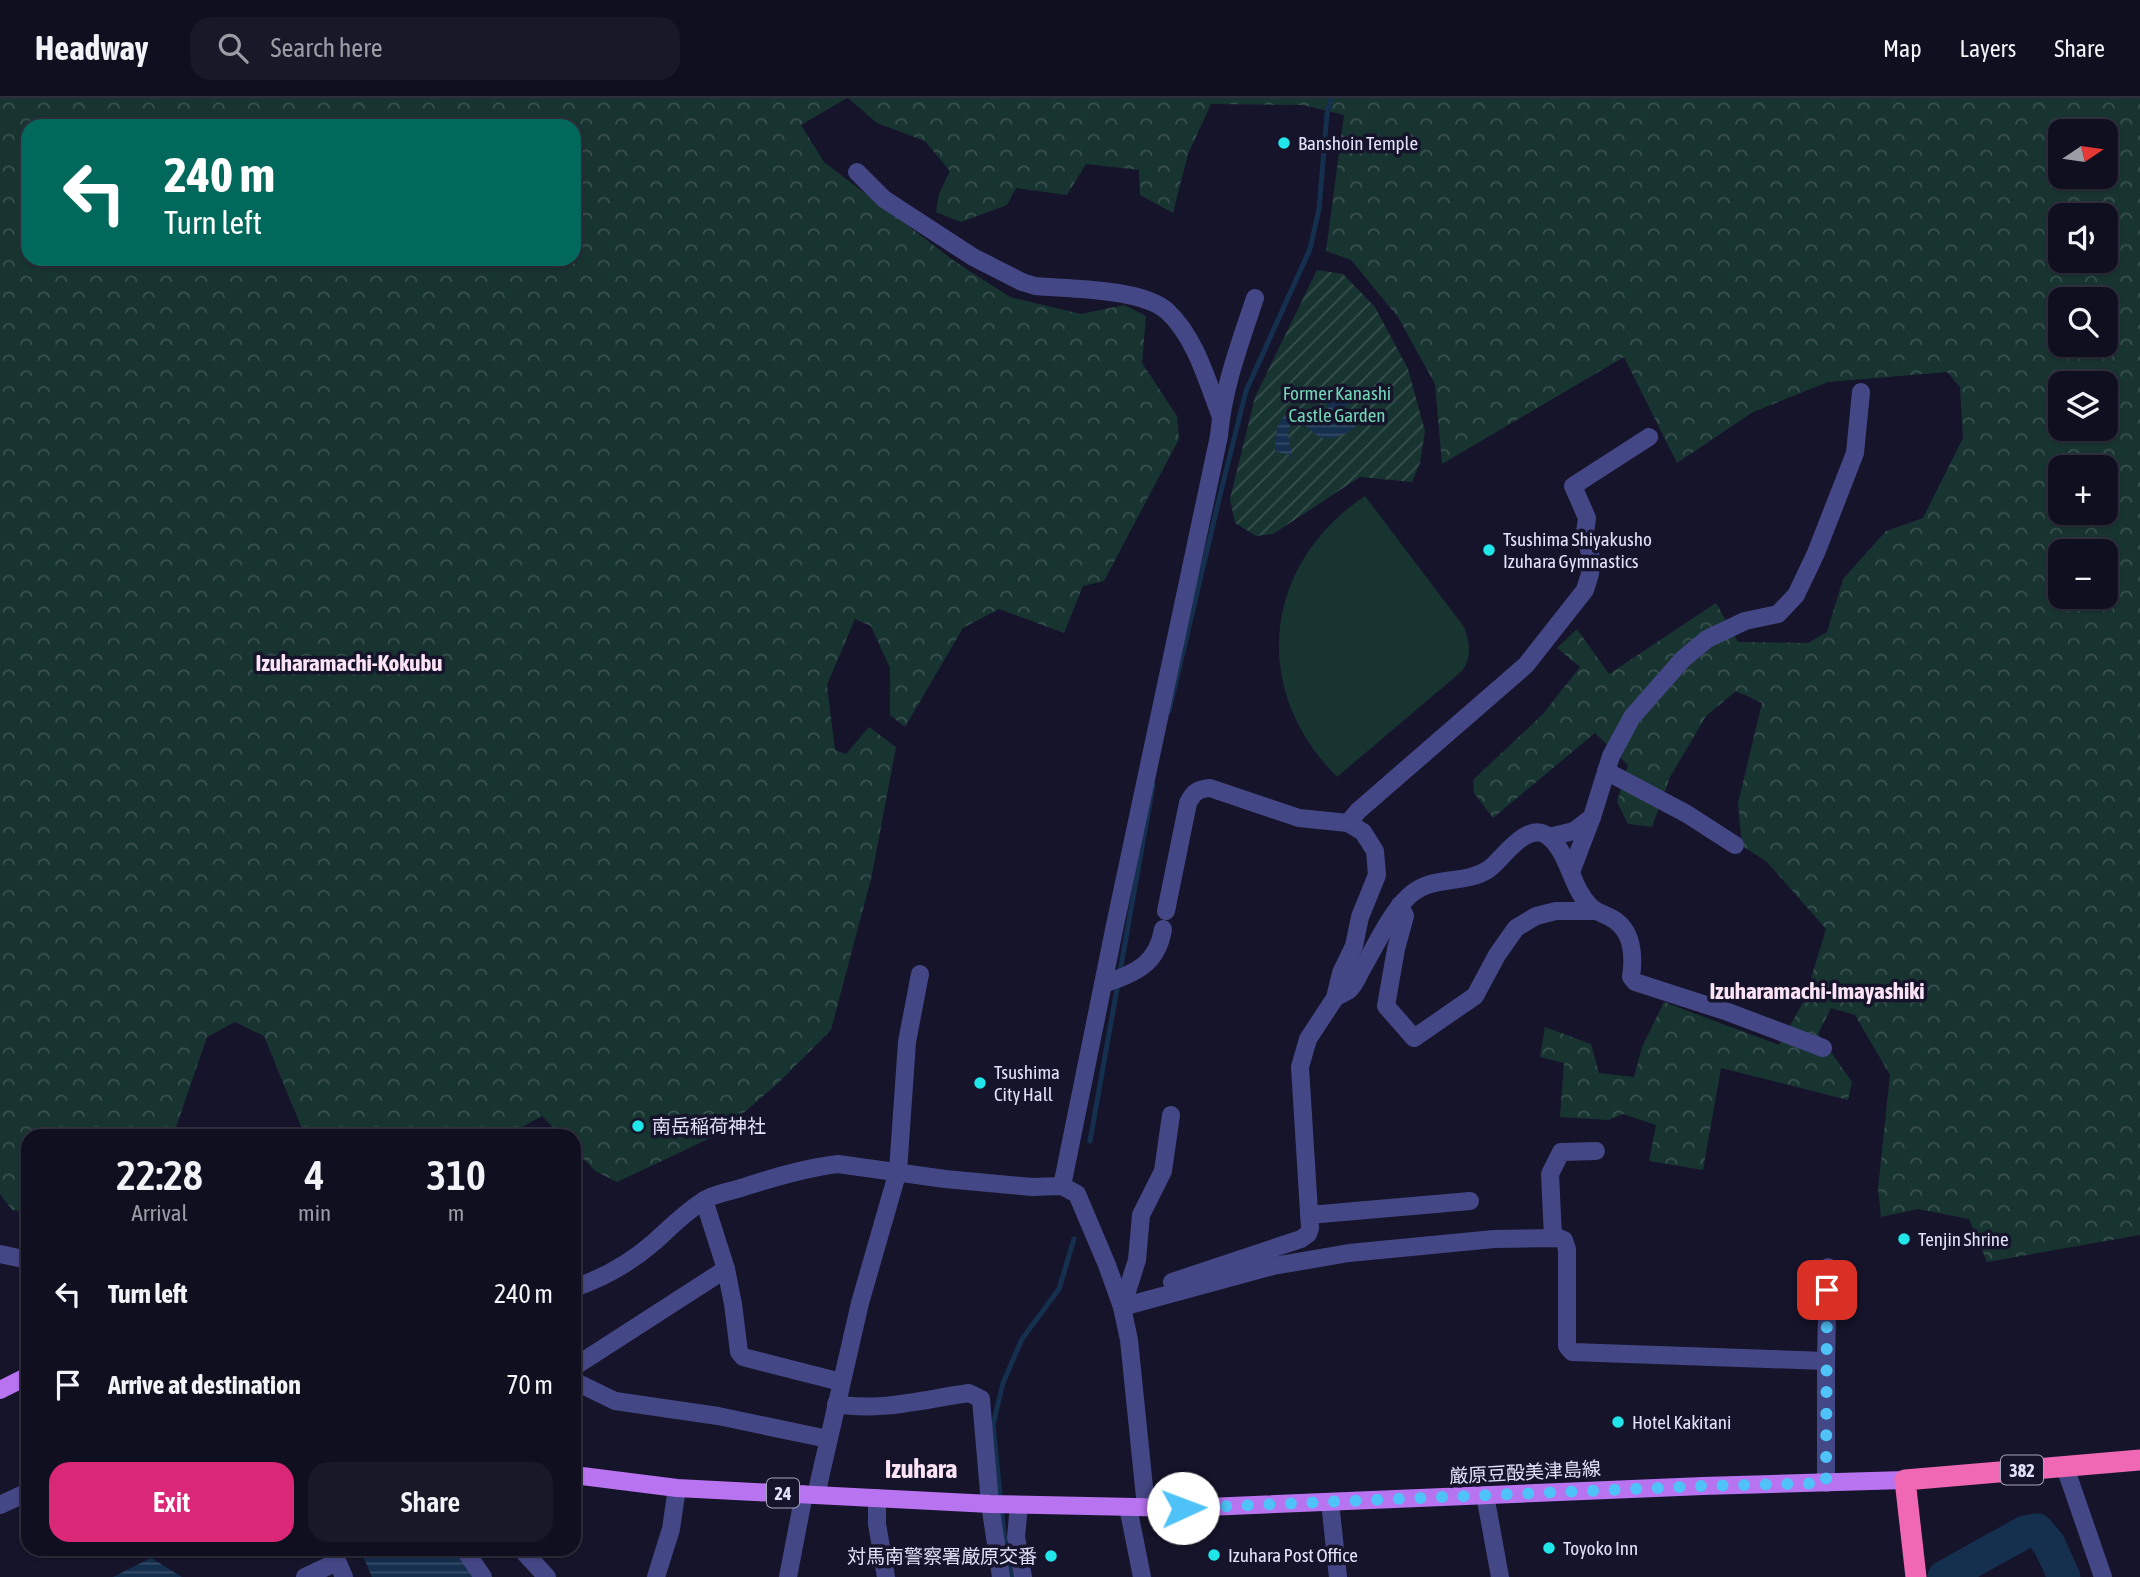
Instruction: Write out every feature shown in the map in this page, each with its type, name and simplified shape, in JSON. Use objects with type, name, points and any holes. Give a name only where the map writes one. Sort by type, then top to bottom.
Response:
[{"type":"highway","name":"382","points":[[1905,1480],[2139,1464]]},
{"type":"highway","points":[[1905,1480],[1914,1576]]},
{"type":"main road","points":[[0,1390],[21,1380]]},
{"type":"main road","name":"24","points":[[581,1476],[677,1488],[1003,1505],[1146,1507]]},
{"type":"main road","name":"厳原豆酘美津島線","points":[[1146,1507],[1905,1480]]},
{"type":"street","points":[[857,172],[884,199],[973,257],[1022,282],[1035,286],[1126,295],[1147,300],[1165,309],[1189,341],[1221,417]]},
{"type":"street","points":[[1062,1186],[1221,417],[1231,372],[1255,298]]},
{"type":"street","points":[[1572,872],[1611,756],[1632,717],[1683,659],[1707,639],[1745,621],[1778,614],[1796,596],[1855,453],[1861,392]]},
{"type":"street","points":[[1349,823],[1358,811],[1525,665],[1573,606],[1585,590],[1591,558],[1585,532],[1587,518],[1573,486],[1649,438]]},
{"type":"street","points":[[1606,771],[1687,814],[1735,845]]},
{"type":"street","points":[[1122,1307],[1150,1290],[1301,1239],[1308,1234],[1300,1067],[1308,1040],[1335,998],[1341,974],[1354,946],[1360,918],[1377,875],[1375,851],[1363,832],[1349,823],[1299,818],[1210,788],[1196,791],[1188,803],[1166,911]]},
{"type":"street","points":[[1549,837],[1574,831],[1591,817]]},
{"type":"street","points":[[1335,998],[1351,989],[1400,905],[1412,892],[1425,884],[1483,873],[1492,867],[1508,847],[1527,836],[1542,834],[1549,837],[1572,872],[1587,904],[1613,919],[1627,936],[1633,961],[1631,977],[1635,982],[1728,1012],[1823,1048]]},
{"type":"street","points":[[1400,905],[1405,916],[1386,1006],[1414,1038],[1475,996],[1497,955],[1516,928],[1536,916],[1556,911],[1595,911]]},
{"type":"street","points":[[1103,984],[1132,974],[1147,963],[1161,943],[1163,929]]},
{"type":"street","points":[[788,1577],[836,1404],[860,1303],[898,1171],[907,1042],[919,974]]},
{"type":"street","points":[[1122,1307],[1137,1260],[1141,1215],[1163,1171],[1171,1115]]},
{"type":"street","points":[[1553,1237],[1550,1174],[1561,1152],[1596,1150]]},
{"type":"street","points":[[581,1286],[623,1265],[704,1200],[769,1178],[822,1166],[838,1164],[946,1179],[1032,1187],[1062,1186],[1077,1194],[1087,1213],[1122,1307],[1133,1371],[1146,1507]]},
{"type":"street","points":[[704,1200],[726,1269],[739,1352],[743,1357],[841,1382]]},
{"type":"street","points":[[1309,1215],[1470,1201]]},
{"type":"street","points":[[1122,1307],[1273,1266],[1349,1253],[1494,1239],[1553,1237],[1564,1240],[1567,1250],[1567,1346],[1572,1352],[1826,1361]]},
{"type":"street","points":[[0,1254],[21,1258]]},
{"type":"street","points":[[1826,1483],[1828,1266]]},
{"type":"street","points":[[581,1362],[726,1269]]},
{"type":"street","points":[[581,1384],[615,1401],[718,1416],[823,1438]]},
{"type":"street","points":[[836,1404],[856,1408],[879,1408],[969,1394],[981,1399],[982,1425],[1023,1577]]},
{"type":"street","points":[[2065,1467],[2103,1577]]},
{"type":"street","points":[[661,1576],[677,1488]]},
{"type":"street","points":[[0,1505],[21,1495]]},
{"type":"street","points":[[1485,1495],[1500,1577]]},
{"type":"street","points":[[877,1498],[877,1524],[886,1577]]},
{"type":"street","points":[[1330,1502],[1338,1577]]},
{"type":"street","points":[[1001,1577],[1003,1505]]},
{"type":"street","points":[[1128,1507],[1142,1577]]},
{"type":"street","points":[[469,1556],[483,1577]]},
{"type":"street","points":[[528,1556],[547,1577]]},
{"type":"street","points":[[305,1577],[338,1563]]},
{"type":"green space","points":[[0,98],[847,98],[801,125],[824,162],[957,263],[1010,297],[1081,314],[1124,305],[1146,316],[1142,363],[1177,416],[1179,439],[1104,581],[1083,586],[1064,633],[999,609],[963,628],[905,727],[890,715],[890,668],[871,626],[855,619],[827,685],[835,750],[846,754],[869,727],[896,747],[872,875],[831,1030],[777,1084],[719,1134],[617,1182],[595,1171],[581,1156],[581,1129],[554,1129],[542,1116],[519,1129],[302,1129],[264,1036],[235,1022],[207,1037],[175,1129],[21,1129],[21,1211],[12,1210],[0,1194]]},
{"type":"green space","points":[[848,98],[2140,98],[2140,1235],[1987,1262],[1969,1219],[1918,1209],[1881,1217],[1878,1188],[1890,1075],[1855,1015],[1831,1008],[1818,1034],[1852,1082],[1848,1100],[1721,1068],[1703,1170],[1649,1161],[1656,1125],[1623,1114],[1609,1120],[1560,1117],[1564,1063],[1540,1057],[1545,1027],[1591,1044],[1599,1073],[1634,1077],[1642,1047],[1664,1002],[1779,1045],[1804,1001],[1826,929],[1766,861],[1742,846],[1738,803],[1762,703],[1736,691],[1706,716],[1670,777],[1652,827],[1628,824],[1617,802],[1628,765],[1595,733],[1493,818],[1474,793],[1473,780],[1543,714],[1580,667],[1557,648],[1577,629],[1609,674],[1716,603],[1738,642],[1808,643],[1827,632],[1843,579],[1886,531],[1923,518],[1963,438],[1960,387],[1947,372],[1828,382],[1753,412],[1677,463],[1624,357],[1442,464],[1435,384],[1398,317],[1351,260],[1326,251],[1344,115],[1303,105],[1211,104],[1188,154],[1173,213],[1140,195],[1139,170],[1086,164],[1067,195],[1016,188],[1007,205],[961,222],[936,212],[939,194],[950,171],[925,141],[877,123]]},
{"type":"green space","name":"Former Kanashi Castle Garden","points":[[1317,270],[1343,274],[1375,307],[1408,369],[1425,431],[1420,463],[1412,482],[1360,477],[1273,534],[1256,536],[1235,523],[1230,499],[1255,397]]},
{"type":"green space","points":[[1365,496],[1464,627],[1469,655],[1462,671],[1337,777],[1309,742],[1290,706],[1280,667],[1280,629],[1288,592],[1305,556],[1331,524]]},
{"type":"water","points":[[1334,395],[1349,401],[1350,406],[1344,406],[1340,410],[1341,417],[1348,418],[1350,411],[1360,411],[1360,423],[1346,433],[1323,438],[1300,421],[1291,421],[1288,434],[1293,462],[1289,455],[1275,451],[1277,427],[1285,415],[1304,412],[1319,420],[1328,410],[1326,398]]},
{"type":"water","points":[[363,1556],[460,1556],[473,1577],[372,1577]]},
{"type":"water","points":[[151,1558],[182,1577],[113,1577]]},
{"type":"waterway","points":[[1169,711],[1246,391],[1310,249],[1319,209],[1327,114],[1331,98]]},
{"type":"waterway","points":[[1090,1141],[1153,785]]},
{"type":"waterway","points":[[1011,1577],[993,1425],[1003,1383],[1022,1339],[1059,1289],[1074,1239]]},
{"type":"waterway","points":[[1944,1577],[2025,1532],[2037,1530],[2049,1544],[2064,1577]]},
{"type":"place","name":"Banshoin Temple","points":[[1284,143]]},
{"type":"place","name":"Tsushima Shiyakusho Izuhara Gymnastics","points":[[1489,550]]},
{"type":"place","name":"Tsushima City Hall","points":[[980,1083]]},
{"type":"place","name":"南岳稲荷神社","points":[[638,1126]]},
{"type":"place","name":"Tenjin Shrine","points":[[1904,1239]]},
{"type":"place","name":"Hotel Kakitani","points":[[1618,1422]]},
{"type":"place","name":"Toyoko Inn","points":[[1549,1548]]},
{"type":"place","name":"Izuhara Post Office","points":[[1214,1555]]},
{"type":"place","name":"対馬南警察署厳原交番","points":[[1051,1556]]},
{"type":"district","name":"Izuharamachi-Kokubu","points":[[349,663]]},
{"type":"district","name":"Izuharamachi-Imayashiki","points":[[1817,991]]},
{"type":"district","name":"Izuhara","points":[[921,1469]]},
{"type":"route","points":[[1183,1508],[1826,1483],[1827,1290]]}]
